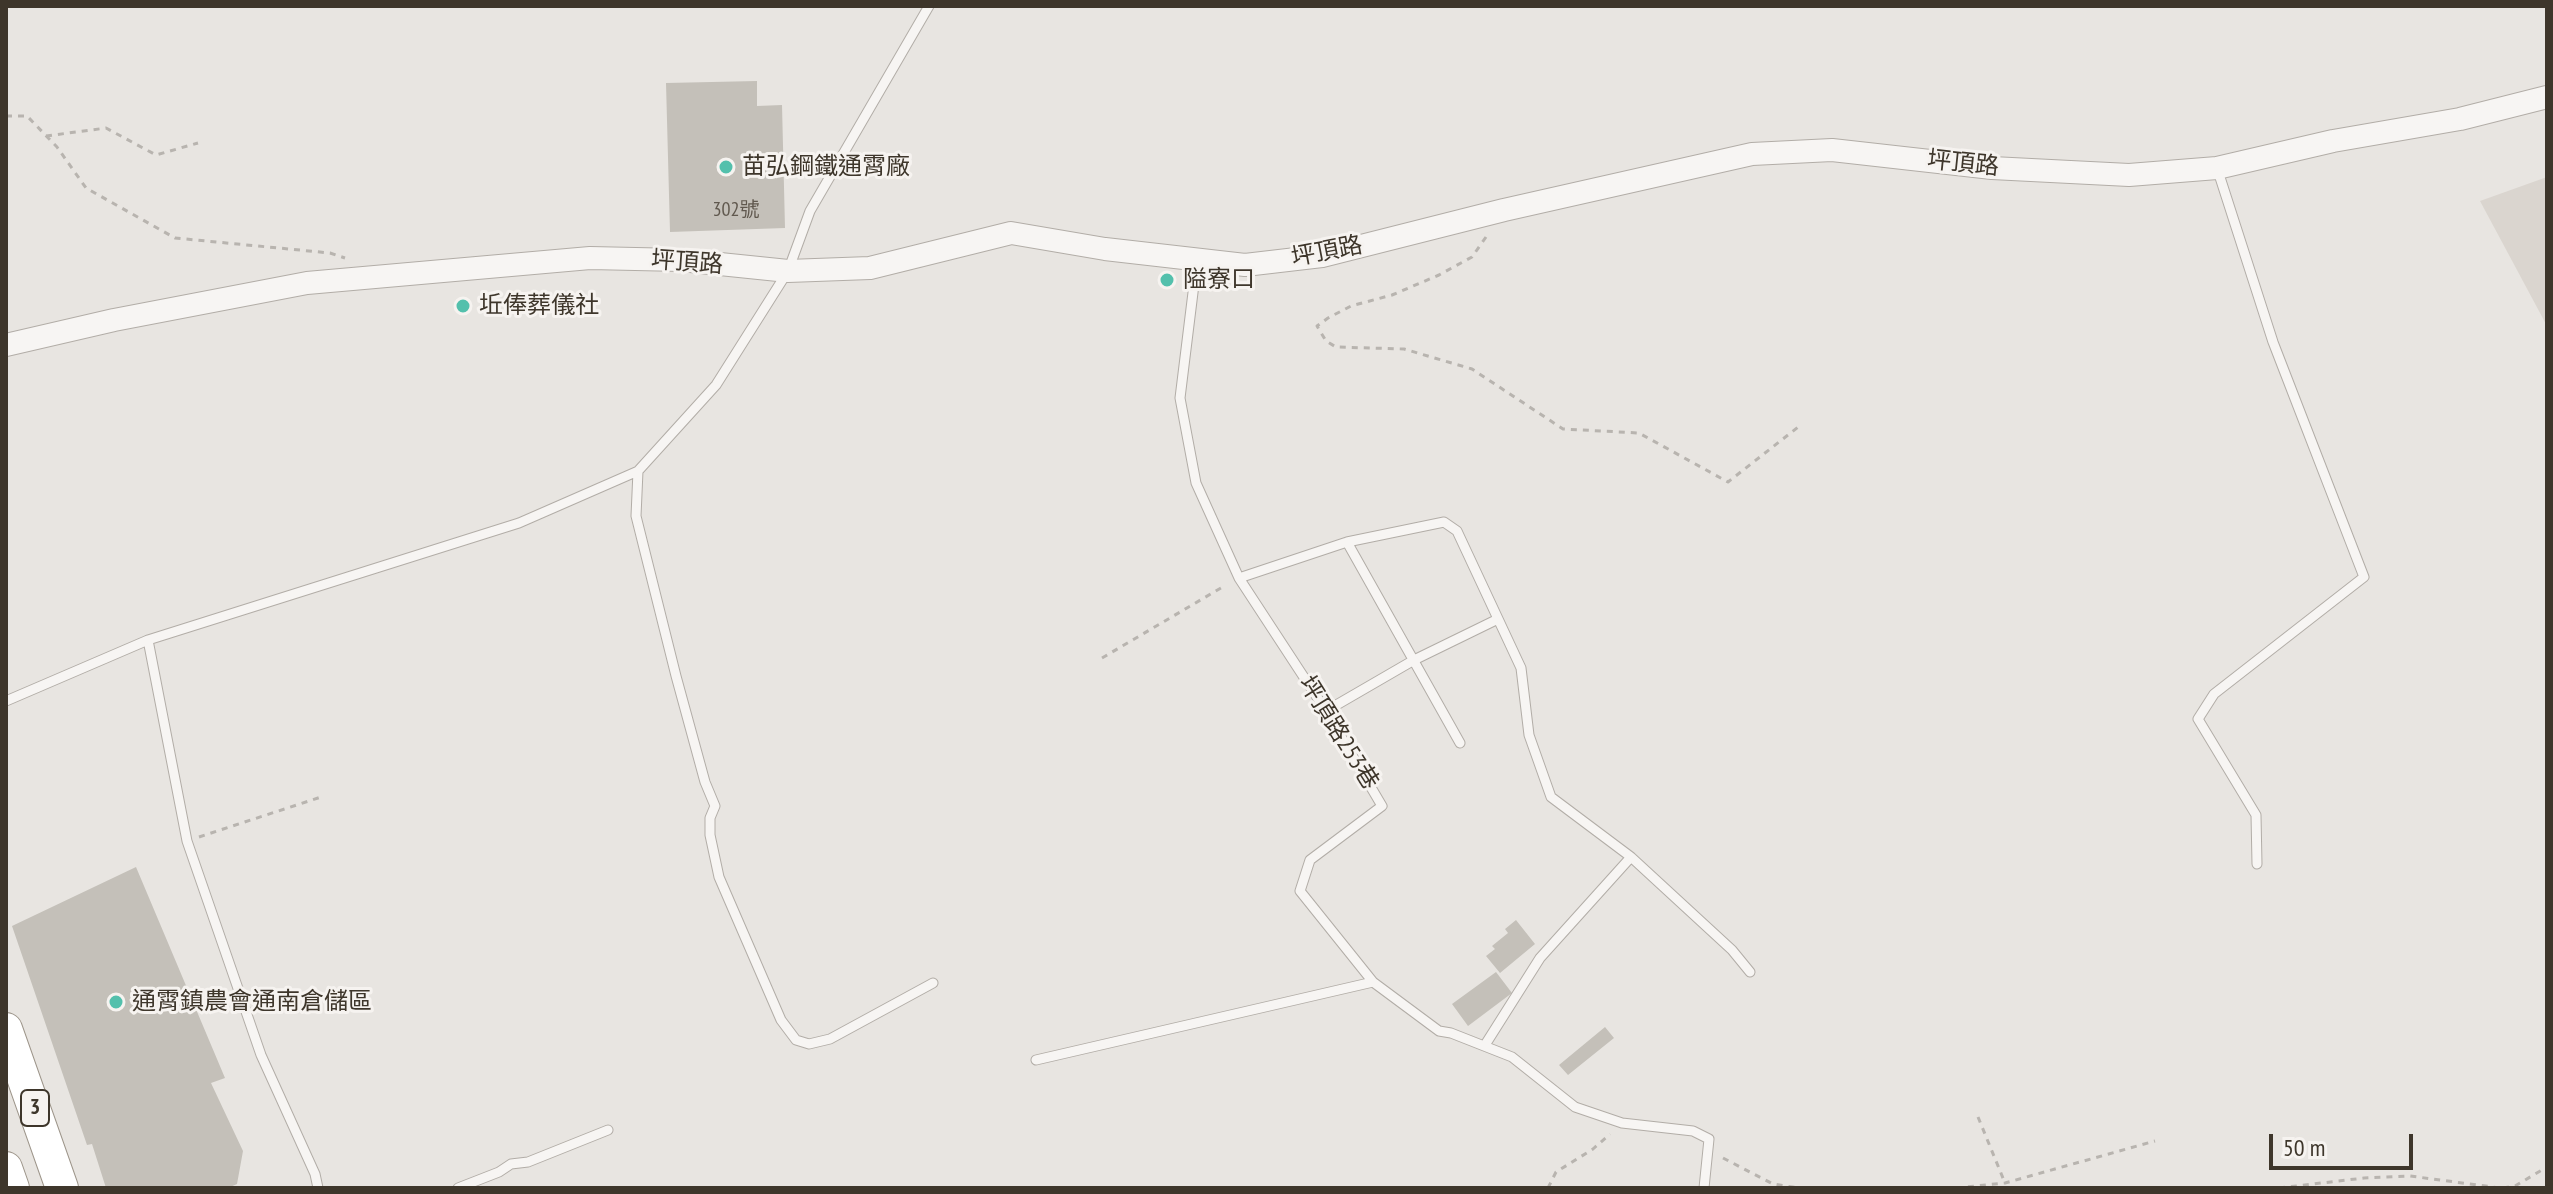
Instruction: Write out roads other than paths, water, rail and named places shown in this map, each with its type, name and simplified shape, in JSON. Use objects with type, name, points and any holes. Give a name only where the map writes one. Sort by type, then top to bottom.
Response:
[{"type":"highway","name":"3","points":[[6,1029],[62,1188]]},
{"type":"highway","points":[[6,1168],[13,1188]]},
{"type":"street","name":"坪頂路","points":[[6,345],[114,320],[321,281],[590,258],[681,260],[788,271],[870,268],[1011,233],[1105,249],[1245,265],[1322,256],[1504,210],[1752,154],[1832,150],[1992,168],[2129,175],[2217,168],[2333,141],[2460,119],[2547,97]]},
{"type":"lane","points":[[6,701],[148,640],[519,523],[638,471],[716,385],[788,271],[810,211],[929,6]]},
{"type":"lane","points":[[2217,168],[2273,342],[2364,577],[2214,694],[2198,719],[2256,815],[2257,864]]},
{"type":"lane","name":"坪頂路253巷","points":[[1197,260],[1180,398],[1196,483],[1239,578],[1326,711],[1382,806],[1310,860],[1300,891],[1373,982],[1439,1031],[1512,1057],[1575,1107],[1622,1123],[1693,1131],[1709,1139],[1704,1188]]},
{"type":"lane","points":[[638,471],[636,516],[668,649],[705,782],[715,806],[710,818],[710,835],[719,877],[781,1020],[796,1040],[809,1044],[830,1039],[933,983]]},
{"type":"lane","points":[[1239,578],[1347,542],[1444,522],[1457,531],[1521,668],[1529,735],[1551,797],[1631,857],[1732,950],[1750,972]]},
{"type":"lane","points":[[1347,542],[1460,743]]},
{"type":"lane","points":[[1326,711],[1414,660],[1498,619]]},
{"type":"lane","points":[[148,640],[187,841],[261,1055],[315,1174],[318,1188]]},
{"type":"lane","points":[[1485,1045],[1540,958],[1631,857]]},
{"type":"lane","points":[[1036,1060],[1373,982]]},
{"type":"lane","points":[[458,1188],[511,1164],[528,1162],[608,1130]]},
{"type":"place","name":"苗弘鋼鐵通霄廠","points":[[726,167]]},
{"type":"place","name":"隘寮口","points":[[1167,280]]},
{"type":"place","name":"坵俸葬儀社","points":[[463,306]]},
{"type":"place","name":"通霄鎮農會通南倉儲區","points":[[116,1002]]}]
